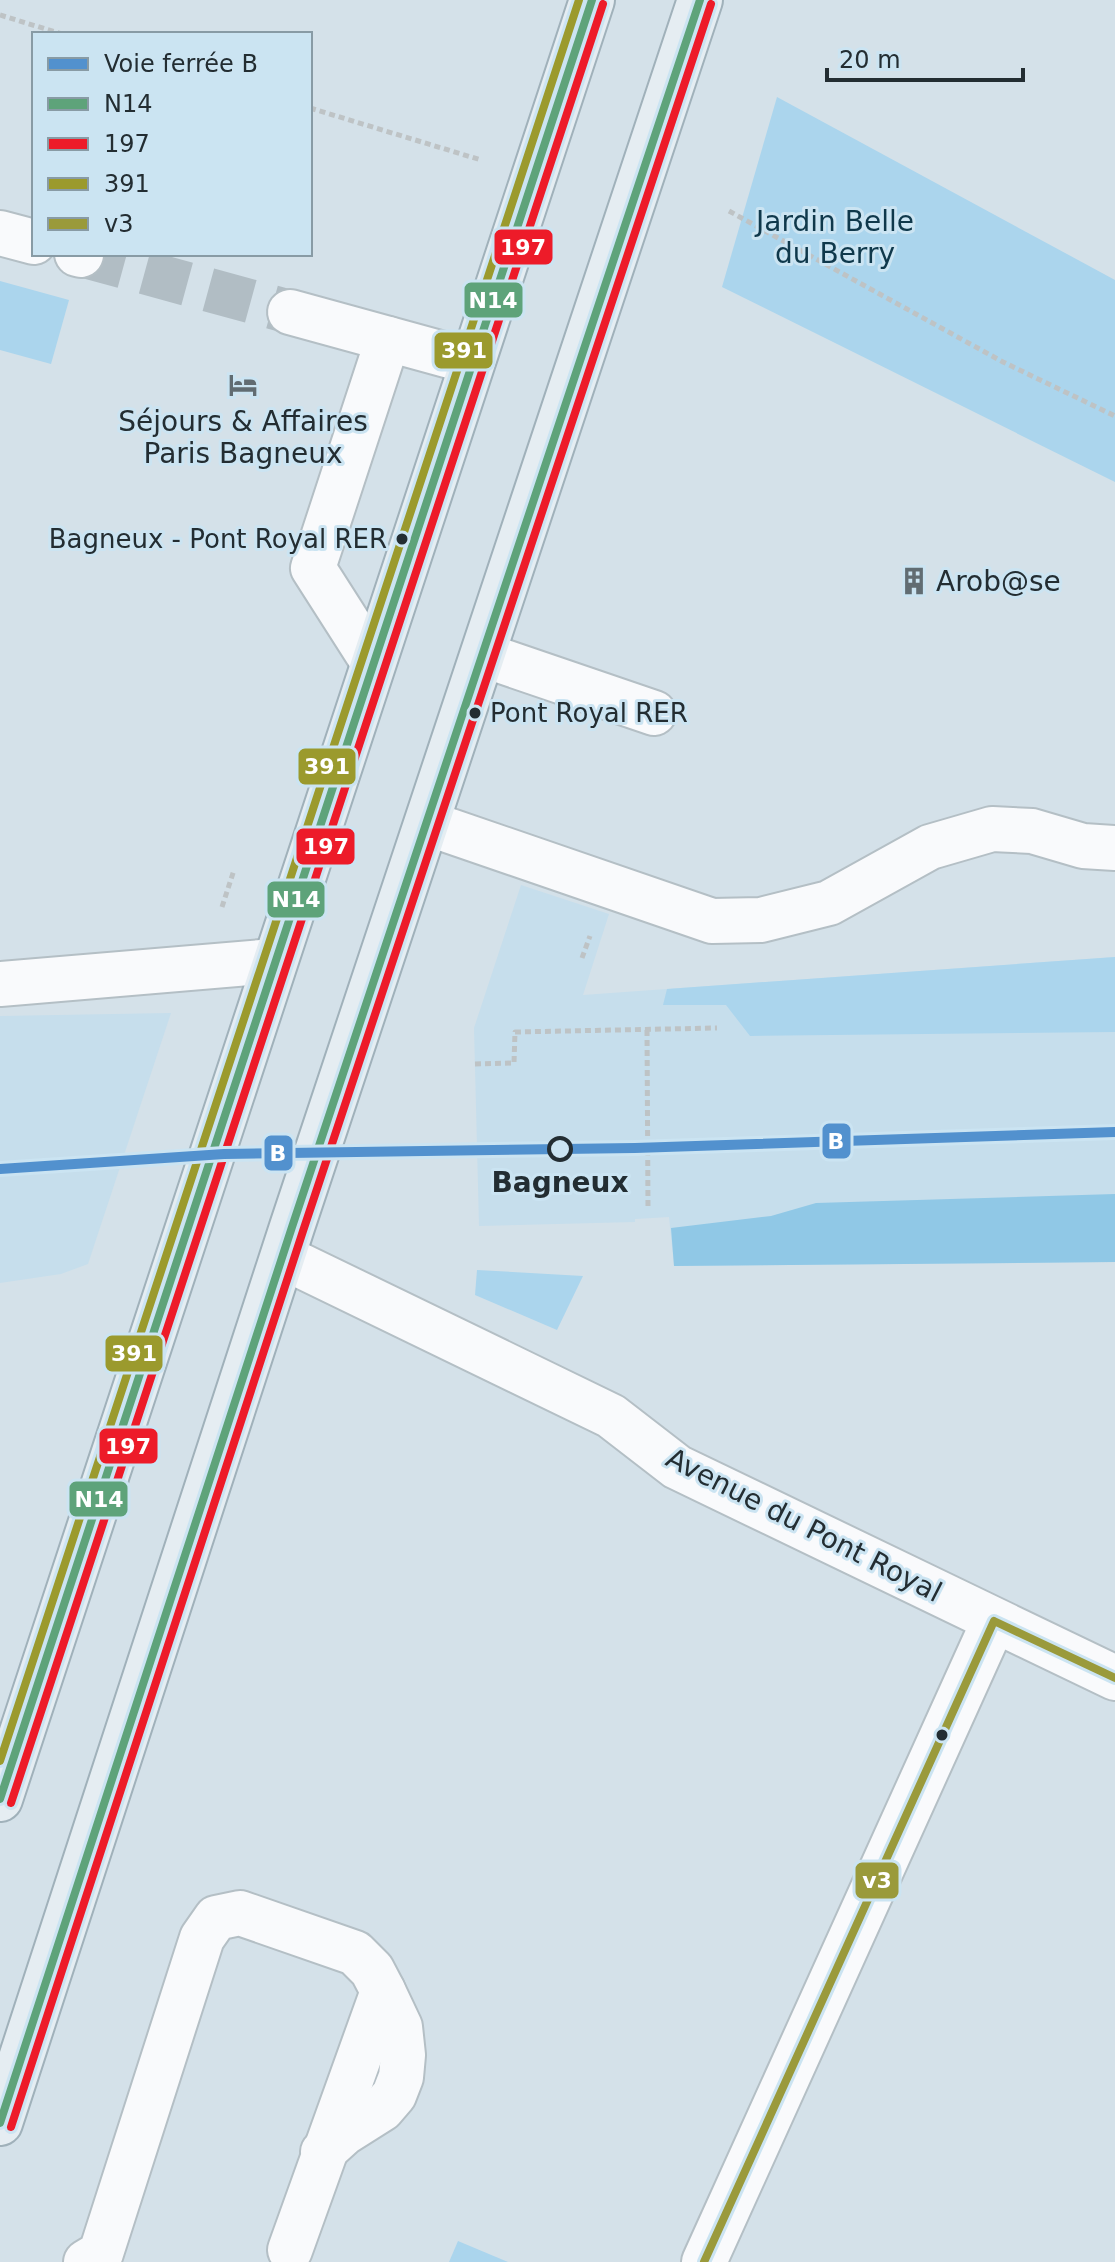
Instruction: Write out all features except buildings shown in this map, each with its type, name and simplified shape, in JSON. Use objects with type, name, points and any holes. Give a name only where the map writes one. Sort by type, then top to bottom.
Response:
[{"type":"main road","points":[[0,1799],[592,0]]},
{"type":"main road","points":[[0,2123],[364,1009],[700,0]]},
{"type":"street","points":[[0,233],[32,241]]},
{"type":"street","points":[[290,312],[472,362]]},
{"type":"street","points":[[373,662],[313,568],[388,339]]},
{"type":"street","points":[[484,655],[654,713]]},
{"type":"street","points":[[427,823],[712,921],[761,920],[829,903],[930,847],[992,829],[1032,831],[1083,846],[1115,848]]},
{"type":"street","points":[[0,984],[274,961]]},
{"type":"street","name":"Avenue du Pont Royal","points":[[288,1242],[611,1416],[677,1467],[1115,1678]]},
{"type":"street","points":[[704,2262],[994,1621]]},
{"type":"street","points":[[86,2262],[101,2253],[202,1938],[216,1918],[240,1913],[355,1953],[372,1970],[383,1991],[290,2250]]},
{"type":"path","points":[[0,15],[55,32]]},
{"type":"path","points":[[312,109],[534,177]]},
{"type":"path","points":[[729,211],[1003,362],[1115,416]]},
{"type":"path","points":[[218,918],[234,870]]},
{"type":"path","points":[[475,1064],[514,1063],[515,1032],[717,1028]]},
{"type":"path","points":[[647,1030],[648,1208]]},
{"type":"shaded area","points":[[521,885],[609,914],[583,995],[1115,957],[1115,1262],[674,1266],[669,1217],[635,1219],[635,1222],[479,1226],[474,1028]]},
{"type":"shaded area","points":[[171,1013],[88,1264],[61,1274],[0,1283],[0,1016]]},
{"type":"shaded area","points":[[1115,1194],[1115,1262],[674,1266],[671,1228],[771,1216],[816,1203]]},
{"type":"green space","name":"Jardin Belle du Berry","points":[[777,97],[1115,280],[1115,482],[722,287]]},
{"type":"green space","points":[[0,281],[69,300],[51,364],[0,350]]},
{"type":"green space","points":[[1115,957],[1115,1032],[750,1036],[726,1005],[663,1005],[667,989]]},
{"type":"green space","points":[[477,1270],[583,1276],[557,1330],[475,1295]]},
{"type":"green space","points":[[458,2241],[508,2262],[449,2262]]},
{"type":"tunnel","points":[[85,256],[290,312]]},
{"type":"rail line","name":"B","points":[[0,1169],[224,1154],[635,1148],[1115,1132]]},
{"type":"transit line","name":"391","points":[[0,1761],[579,0]]},
{"type":"transit line","name":"N14","points":[[0,1799],[592,0]]},
{"type":"transit line","name":"N14","points":[[0,2123],[292,1227],[700,0]]},
{"type":"transit line","name":"197","points":[[11,1803],[603,4]]},
{"type":"transit line","name":"197","points":[[11,2127],[303,1231],[711,4]]},
{"type":"transit line","name":"v3","points":[[704,2262],[994,1621],[1115,1678]]},
{"type":"place","name":"Séjours & Affaires Paris Bagneux","points":[[243,385]]},
{"type":"place","name":"Bagneux - Pont Royal RER","points":[[402,539]]},
{"type":"place","name":"Arob@se","points":[[914,581]]},
{"type":"place","name":"Pont Royal RER","points":[[475,713]]},
{"type":"place","name":"Bagneux","points":[[560,1149]]}]
